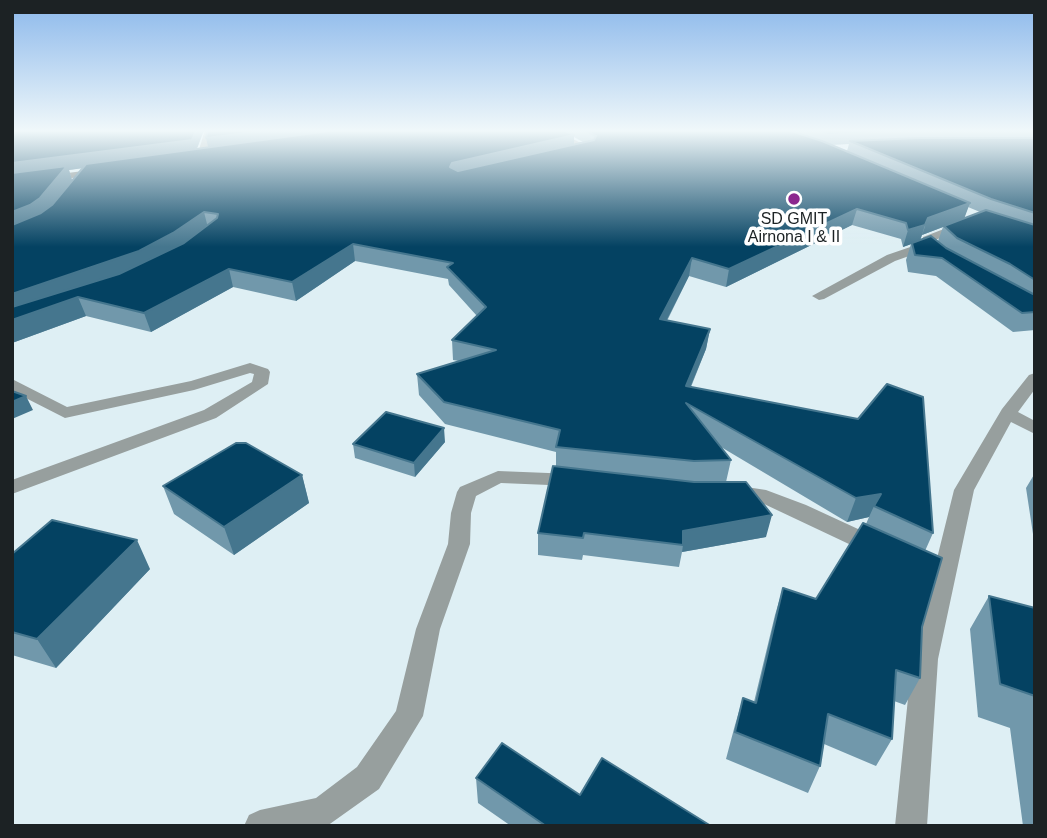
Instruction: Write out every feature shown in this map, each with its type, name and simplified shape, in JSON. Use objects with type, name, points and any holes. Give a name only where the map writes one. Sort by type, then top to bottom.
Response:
[{"type":"main road","points":[[12,183],[106,171]]},
{"type":"street","points":[[76,183],[85,174]]},
{"type":"street","points":[[945,260],[928,245],[927,239],[980,219]]},
{"type":"street","points":[[819,296],[891,258],[928,245]]},
{"type":"street","points":[[12,384],[65,413],[194,385],[250,368],[262,372],[260,384],[211,414],[12,487]]},
{"type":"street","points":[[911,826],[925,659],[964,490],[1008,413],[1035,378]]},
{"type":"street","points":[[1008,413],[1035,429]]},
{"type":"street","points":[[260,826],[323,812],[368,778],[409,716],[428,629],[459,544],[461,513],[467,492],[498,477],[546,477],[598,483]]},
{"type":"street","points":[[711,493],[733,492],[766,497],[898,558]]},
{"type":"street","points":[[920,568],[942,579]]},
{"type":"building","points":[[64,169],[40,198],[12,212],[12,173]]},
{"type":"building","points":[[82,169],[889,169],[970,203],[928,218],[925,225],[908,230],[906,223],[857,209],[729,269],[692,258],[660,319],[710,329],[686,386],[858,419],[887,384],[923,397],[933,533],[874,506],[881,494],[856,498],[686,403],[731,460],[694,461],[556,447],[560,430],[444,402],[417,374],[496,350],[452,340],[486,307],[447,267],[453,263],[353,244],[292,282],[229,269],[144,313],[78,297],[12,320],[12,307],[119,274],[184,243],[217,218],[218,214],[204,212],[139,251],[12,294],[12,225],[41,213],[52,205]]},
{"type":"building","points":[[918,169],[1035,169],[1035,213],[991,199]]},
{"type":"building","points":[[986,210],[1035,225],[1035,280],[1010,264],[957,238],[944,226]]},
{"type":"building","points":[[931,236],[946,248],[1035,295],[1035,312],[1022,313],[942,258],[915,255],[912,243]]},
{"type":"building","points":[[12,391],[26,396],[12,402]]},
{"type":"building","points":[[386,412],[444,428],[414,463],[353,444]]},
{"type":"building","points":[[236,443],[246,443],[302,475],[224,527],[163,486]]},
{"type":"building","points":[[553,466],[694,482],[746,482],[772,515],[683,531],[683,545],[584,533],[583,538],[538,533]]},
{"type":"building","points":[[52,520],[137,540],[37,639],[12,632],[12,554]]},
{"type":"building","points":[[863,523],[942,558],[922,627],[920,678],[896,670],[892,739],[828,714],[820,766],[735,732],[743,698],[756,703],[783,588],[816,599]]},
{"type":"building","points":[[989,596],[1035,608],[1035,696],[1000,684]]},
{"type":"building","points":[[502,743],[580,795],[602,758],[711,826],[546,826],[476,778]]},
{"type":"place","name":"SD GMIT Airnona I & II","points":[[794,199]]}]
